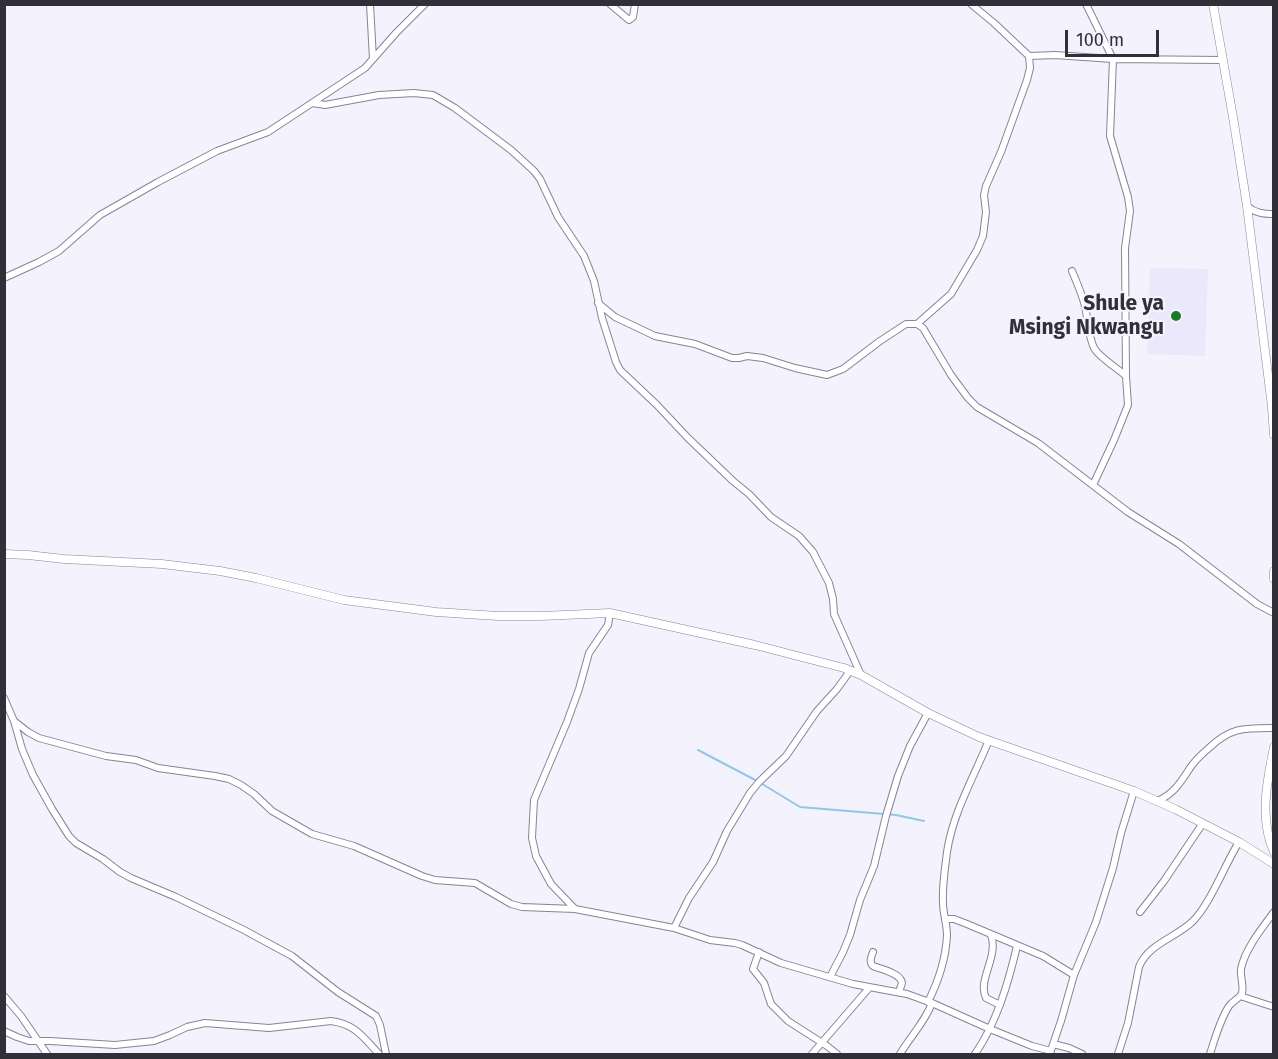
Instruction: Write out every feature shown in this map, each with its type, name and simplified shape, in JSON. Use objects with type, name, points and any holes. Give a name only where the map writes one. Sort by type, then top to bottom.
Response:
[{"type":"street","points":[[370,4],[373,59]]},
{"type":"street","points":[[4,278],[59,250],[100,215],[202,158],[268,132],[365,68],[426,4]]},
{"type":"street","points":[[610,4],[629,20],[633,17],[635,4]]},
{"type":"street","points":[[917,324],[951,294],[977,250],[983,236],[986,186],[1001,152],[1030,68],[1029,56],[971,4]]},
{"type":"street","points":[[1086,4],[1113,59],[1110,136],[1130,211],[1125,248],[1128,405],[1093,485]]},
{"type":"street","points":[[1213,4],[1247,206],[1274,435]]},
{"type":"street","points":[[1029,56],[1222,60]]},
{"type":"street","points":[[312,103],[325,105],[379,95],[423,93],[433,95],[454,108],[527,164],[540,179],[558,217],[584,256],[594,281],[598,303],[620,370],[771,517],[799,536],[813,552],[829,583],[834,614],[861,675]]},
{"type":"street","points":[[1247,206],[1252,211],[1274,214]]},
{"type":"street","points":[[1072,271],[1085,308],[1094,348],[1126,376]]},
{"type":"street","points":[[598,303],[615,317],[654,336],[695,344],[732,358],[747,356],[763,358],[827,375],[843,369],[906,324],[917,324],[923,328],[951,375],[977,408],[1038,443],[1128,512],[1187,549],[1257,604],[1274,613]]},
{"type":"street","points":[[4,554],[162,564],[220,571],[344,600],[436,612],[487,616],[610,614],[755,645],[850,670],[928,713],[989,740],[1157,801],[1239,842],[1274,864]]},
{"type":"street","points":[[1273,573],[1274,579]]},
{"type":"street","points":[[575,909],[551,884],[536,856],[532,838],[534,800],[567,722],[589,653],[608,624],[610,614]]},
{"type":"street","points":[[674,928],[688,897],[707,872],[750,793],[786,756],[817,711],[850,670]]},
{"type":"street","points":[[4,698],[33,775],[64,829],[76,843],[103,858],[120,872],[244,930],[292,956],[338,992],[376,1016],[386,1054]]},
{"type":"street","points":[[830,977],[846,944],[874,866],[889,805],[910,746],[928,713]]},
{"type":"street","points":[[14,721],[39,738],[106,756],[136,760],[159,768],[229,779],[241,785],[272,811],[312,834],[360,849],[435,880],[475,883],[511,904],[522,907],[575,909],[674,928],[710,940],[742,945],[781,963],[869,988],[899,992],[930,1002],[1032,1046],[1051,1050],[1069,1048],[1082,1054]]},
{"type":"street","points":[[1157,801],[1174,790],[1197,758],[1223,736],[1232,731],[1254,727],[1274,728]]},
{"type":"street","points":[[900,1054],[924,1020],[937,981],[947,934],[943,897],[946,859],[952,826],[989,740]]},
{"type":"street","points":[[1274,747],[1268,773],[1265,822],[1274,852]]},
{"type":"street","points":[[1051,1050],[1074,975],[1096,922],[1134,791]]},
{"type":"street","points":[[1140,912],[1203,823]]},
{"type":"street","points":[[1118,1054],[1128,1023],[1141,961],[1194,920],[1210,896],[1239,842]]},
{"type":"street","points":[[1210,1054],[1225,1014],[1240,996],[1242,988],[1240,972],[1244,961],[1274,912]]},
{"type":"street","points":[[945,919],[961,921],[1042,956],[1074,975]]},
{"type":"street","points":[[991,934],[993,952],[984,994],[986,998],[1000,1005]]},
{"type":"street","points":[[975,1054],[990,1029],[1000,1005],[1017,946]]},
{"type":"street","points":[[759,952],[752,967],[765,987],[771,1004],[788,1021],[837,1054]]},
{"type":"street","points":[[873,952],[871,964],[873,966],[897,975],[901,979],[899,992]]},
{"type":"street","points":[[812,1054],[869,988]]},
{"type":"street","points":[[4,996],[47,1054]]},
{"type":"street","points":[[1240,996],[1274,1007]]},
{"type":"street","points":[[4,1031],[23,1039],[38,1041],[133,1044],[161,1039],[187,1027],[204,1023],[269,1028],[340,1022],[352,1027],[379,1054]]},
{"type":"shaded area","points":[[1150,268],[1208,269],[1205,356],[1147,354]]},
{"type":"waterway","points":[[698,750],[759,782],[800,807],[896,815],[924,821]]},
{"type":"place","name":"Shule ya Msingi Nkwangu","points":[[1176,316]]}]
